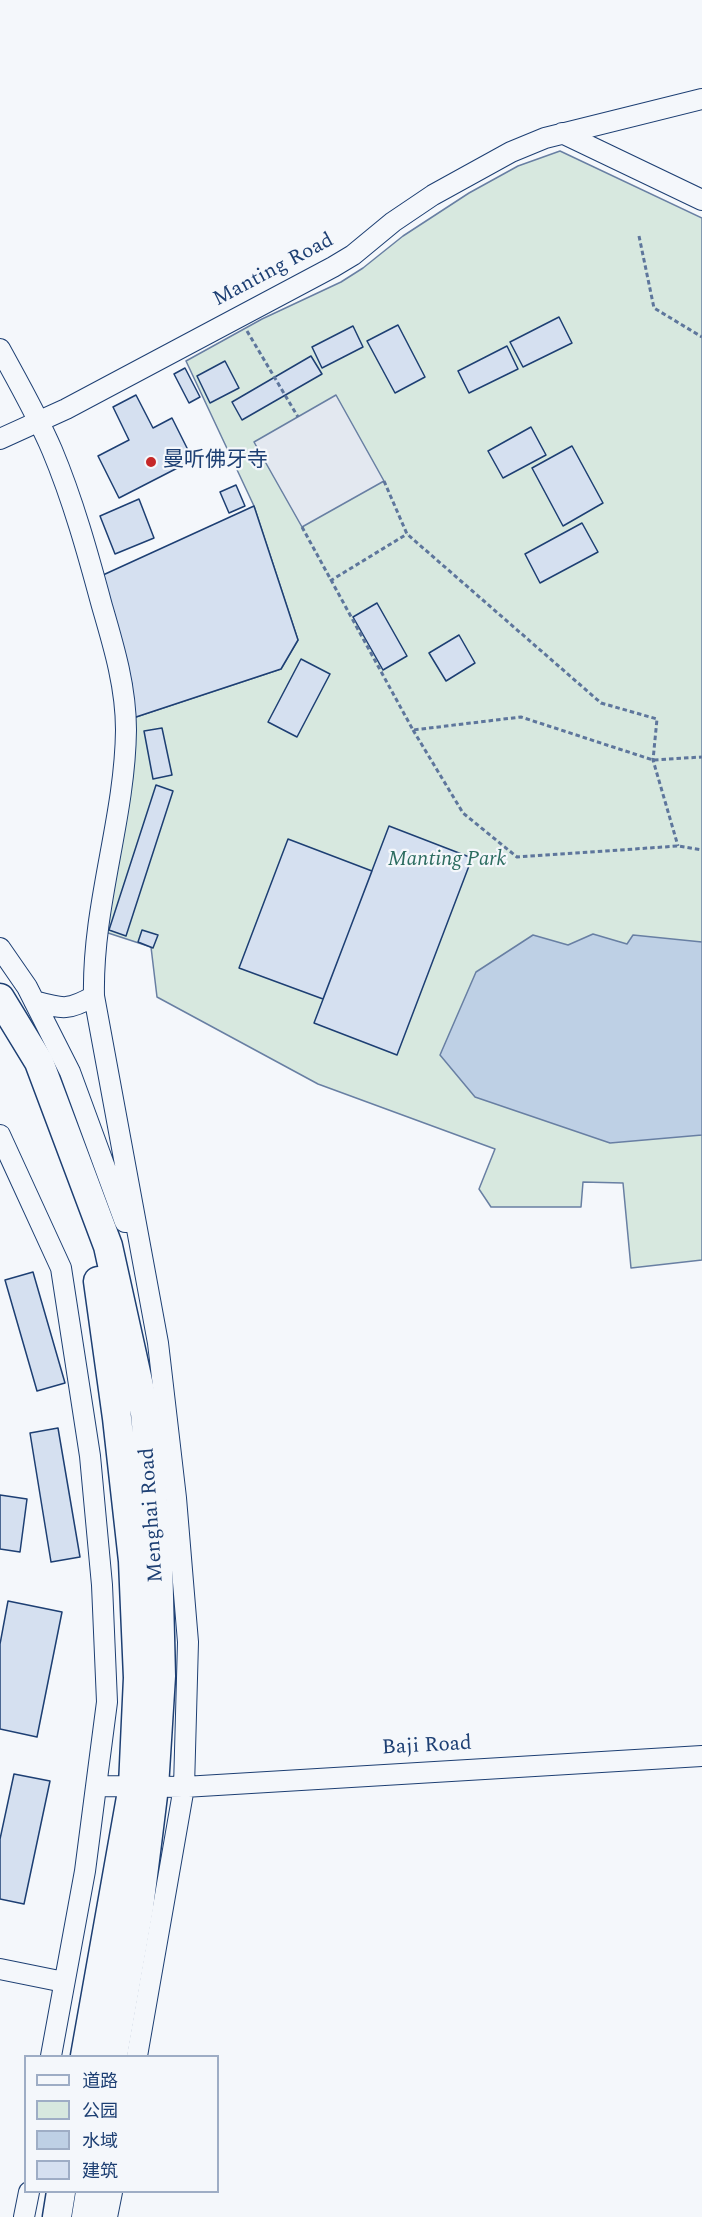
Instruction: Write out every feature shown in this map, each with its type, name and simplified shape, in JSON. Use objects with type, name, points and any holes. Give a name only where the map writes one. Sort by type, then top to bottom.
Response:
[{"type":"highway","name":"Menghai Road","points":[[0,998],[39,1062],[108,1246],[145,1413],[158,1557],[161,1677],[144,1787],[85,2055]]},
{"type":"highway","name":"Menghai Road","points":[[0,1035],[26,1080],[94,1256],[117,1418],[133,1561],[144,1787],[139,1908],[113,2055]]},
{"type":"highway","points":[[57,2217],[62,2193]]},
{"type":"highway","points":[[86,2217],[90,2193]]},
{"type":"street","name":"Manting Road","points":[[0,439],[239,317],[346,259],[393,222],[461,179],[531,142],[702,99]]},
{"type":"street","points":[[562,133],[702,200]]},
{"type":"street","points":[[0,349],[39,421],[62,477],[95,578],[118,661],[125,701],[124,761],[97,925],[93,964],[94,996],[158,1343],[176,1498],[188,1642],[184,1787],[136,2055]]},
{"type":"street","points":[[0,948],[27,987],[70,1072],[120,1206],[158,1343]]},
{"type":"street","points":[[34,1001],[58,1008],[76,1006],[94,996]]},
{"type":"street","points":[[0,1135],[61,1268],[89,1445],[102,1585],[107,1702],[85,1871],[51,2055]]},
{"type":"street","points":[[130,1347],[158,1343]]},
{"type":"street","name":"Baji Road","points":[[97,1786],[184,1787],[702,1756]]},
{"type":"street","points":[[0,1970],[64,1982]]},
{"type":"street","points":[[24,2217],[28,2193]]},
{"type":"street","points":[[107,2217],[112,2193]]},
{"type":"path","points":[[639,236],[654,308],[702,337]]},
{"type":"path","points":[[239,317],[298,417]]},
{"type":"path","points":[[384,481],[407,534],[601,703],[657,719],[654,760],[678,846]]},
{"type":"path","points":[[302,527],[413,730],[463,813],[517,857],[678,846],[702,850]]},
{"type":"path","points":[[330,581],[407,534]]},
{"type":"path","points":[[413,730],[521,717],[654,760],[702,757]]},
{"type":"green space","name":"Manting Park","points":[[560,151],[702,218],[702,1260],[631,1268],[623,1183],[583,1182],[581,1207],[491,1207],[479,1189],[495,1149],[318,1084],[157,997],[151,947],[102,931],[133,718],[281,669],[298,640],[254,506],[186,361],[262,319],[341,282],[363,268],[403,236],[469,193],[518,166]]},
{"type":"shaded area","points":[[336,395],[384,481],[302,527],[254,442]]},
{"type":"water","points":[[593,934],[627,944],[633,935],[702,942],[702,1135],[610,1143],[475,1097],[440,1055],[476,972],[533,935],[568,945]]},
{"type":"building","points":[[559,317],[572,343],[523,367],[510,342]]},
{"type":"building","points":[[398,325],[425,377],[395,393],[367,341]]},
{"type":"building","points":[[353,326],[363,347],[322,368],[312,347]]},
{"type":"building","points":[[507,346],[518,369],[469,393],[458,371]]},
{"type":"building","points":[[311,356],[322,374],[242,420],[232,402]]},
{"type":"building","points":[[225,361],[239,388],[210,403],[197,376]]},
{"type":"building","points":[[185,368],[200,397],[189,403],[174,374]]},
{"type":"building","points":[[136,395],[153,428],[172,418],[193,460],[119,498],[98,456],[129,440],[113,407]]},
{"type":"building","points":[[531,427],[546,455],[503,478],[488,451]]},
{"type":"building","points":[[572,446],[603,503],[563,526],[532,468]]},
{"type":"building","points":[[236,485],[245,506],[229,513],[220,492]]},
{"type":"building","points":[[139,499],[154,538],[115,554],[100,516]]},
{"type":"building","points":[[254,506],[298,640],[281,669],[133,718],[132,685],[103,575]]},
{"type":"building","points":[[582,523],[598,552],[540,583],[525,554]]},
{"type":"building","points":[[377,603],[407,656],[383,670],[353,617]]},
{"type":"building","points":[[459,635],[475,663],[446,681],[429,653]]},
{"type":"building","points":[[301,659],[330,674],[297,737],[268,722]]},
{"type":"building","points":[[162,728],[172,775],[153,779],[144,731]]},
{"type":"building","points":[[156,785],[173,791],[126,936],[109,930]]},
{"type":"building","points":[[389,826],[472,858],[397,1055],[314,1023]]},
{"type":"building","points":[[288,839],[372,871],[323,999],[239,968]]},
{"type":"building","points":[[142,930],[158,935],[153,948],[138,942]]},
{"type":"building","points":[[33,1272],[65,1383],[37,1391],[5,1280]]},
{"type":"building","points":[[58,1428],[80,1557],[51,1562],[30,1433]]},
{"type":"building","points":[[0,1495],[27,1499],[20,1552],[0,1549]]},
{"type":"building","points":[[8,1601],[62,1612],[37,1737],[0,1729],[0,1644]]},
{"type":"building","points":[[14,1774],[50,1781],[24,1904],[0,1899],[0,1839]]},
{"type":"place","name":"曼听佛牙寺","points":[[151,462]]}]
